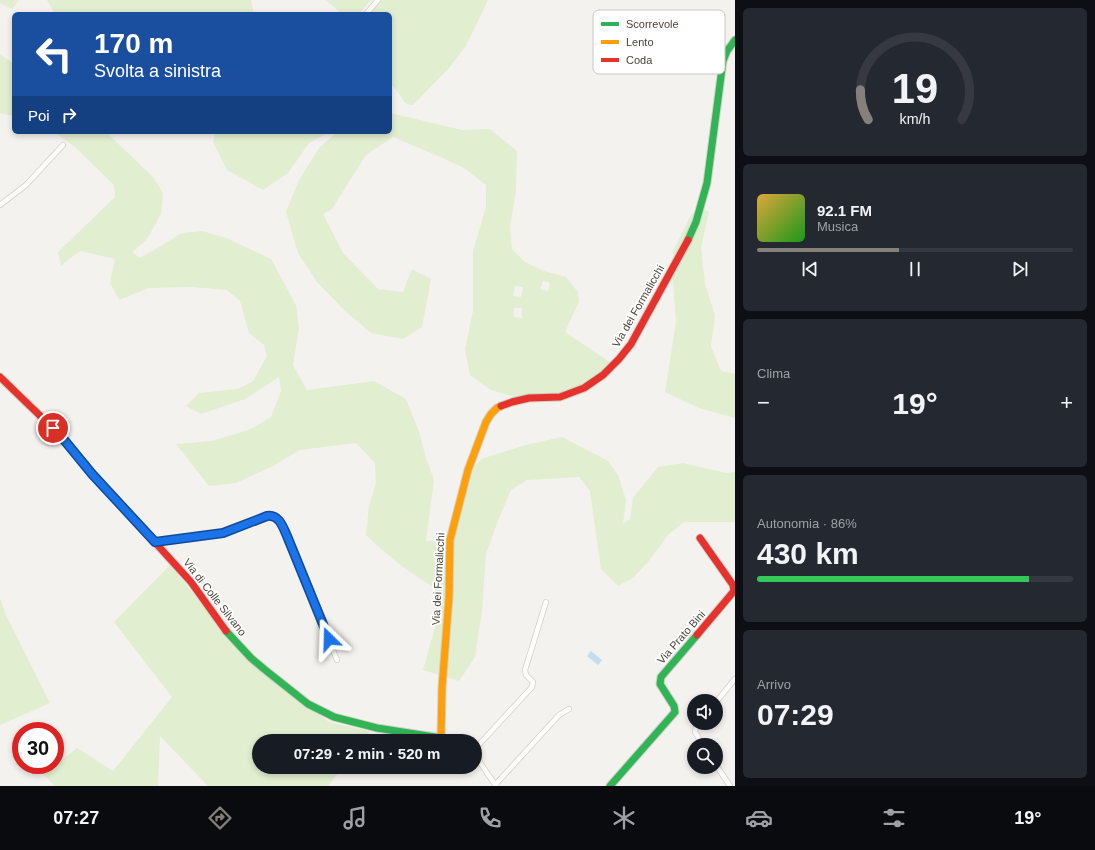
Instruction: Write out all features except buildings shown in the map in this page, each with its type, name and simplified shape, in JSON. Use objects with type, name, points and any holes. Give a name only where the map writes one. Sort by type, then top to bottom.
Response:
[{"type":"street","points":[[368,12],[378,0]]},
{"type":"street","name":"Via dei Formalicchi","points":[[725,56],[735,40]]},
{"type":"street","name":"Via dei Formalicchi","points":[[441,734],[442,688],[449,597],[450,540],[468,470],[485,425],[493,412],[503,405],[522,399],[560,397],[584,388],[603,375],[619,359],[630,344],[688,241],[696,222],[707,183],[721,74]]},
{"type":"street","points":[[0,205],[26,184],[63,145]]},
{"type":"street","name":"Via di Colle Silvano","points":[[0,378],[61,436],[92,474],[196,589],[238,645],[264,669],[312,706],[334,717],[377,728],[415,734]]},
{"type":"street","points":[[155,542],[223,533],[267,516],[275,516],[282,525],[287,536],[337,660]]},
{"type":"street","name":"Via Prato Bini","points":[[610,786],[675,712],[674,706],[660,684],[660,678],[734,592],[733,585],[700,538]]},
{"type":"street","points":[[482,741],[532,687],[533,682],[526,675],[525,670],[546,602]]},
{"type":"street","points":[[723,694],[735,679]]},
{"type":"street","points":[[482,765],[496,785],[559,715],[570,709]]},
{"type":"street","points":[[722,774],[730,786]]},
{"type":"green space","points":[[0,0],[19,0],[12,9],[0,3]]},
{"type":"green space","points":[[47,0],[251,0],[254,12],[54,12]]},
{"type":"green space","points":[[326,0],[371,0],[361,12],[340,12]]},
{"type":"green space","points":[[381,0],[488,0],[466,46],[449,68],[413,105],[404,102],[392,86],[392,12],[371,12]]},
{"type":"green space","points":[[0,54],[12,63],[12,116],[0,113]]},
{"type":"green space","points":[[392,113],[462,130],[490,129],[517,151],[516,190],[510,226],[512,249],[525,262],[544,271],[566,277],[578,292],[579,302],[565,332],[614,365],[577,392],[522,399],[491,390],[470,375],[465,349],[473,311],[473,251],[486,207],[486,185],[464,168],[393,137],[366,155],[332,209],[323,214],[343,253],[378,289],[403,292],[412,269],[431,279],[422,327],[403,339],[371,333],[345,311],[317,282],[298,253],[286,212],[299,180],[319,148],[335,134],[392,134]],"holes":[[[543,281],[550,283],[548,291],[540,289]],[[515,286],[523,287],[521,297],[513,296]],[[514,308],[522,308],[522,318],[514,317]]]},
{"type":"green space","points":[[58,134],[108,134],[153,177],[163,193],[161,214],[147,239],[132,252],[140,258],[182,233],[202,231],[226,238],[271,259],[296,305],[299,328],[293,365],[307,390],[374,381],[406,399],[420,434],[425,455],[434,480],[426,541],[450,540],[468,470],[484,458],[526,445],[562,437],[608,461],[618,475],[626,500],[623,524],[630,519],[633,498],[658,467],[683,463],[726,473],[735,472],[735,522],[684,522],[668,535],[648,562],[633,578],[618,586],[601,569],[590,491],[579,477],[527,480],[511,490],[486,554],[482,611],[475,657],[459,681],[423,670],[435,627],[435,588],[399,564],[366,535],[369,506],[376,483],[375,463],[356,443],[300,450],[273,466],[236,483],[209,486],[176,444],[212,441],[251,429],[271,417],[281,391],[279,377],[245,399],[201,414],[186,406],[199,393],[238,389],[253,381],[267,356],[264,345],[249,333],[240,301],[227,290],[192,287],[149,288],[119,300],[110,283],[115,259],[81,251],[61,266],[58,252],[115,197],[114,185],[76,148]]},
{"type":"green space","points":[[215,134],[326,134],[309,143],[288,173],[263,190],[227,170],[213,142]]},
{"type":"green space","points":[[701,208],[709,212],[701,247],[705,284],[715,315],[711,346],[721,371],[735,374],[735,418],[699,408],[665,392],[676,322],[672,269],[673,251],[691,215]]},
{"type":"green space","points":[[170,565],[249,662],[329,722],[370,731],[368,734],[252,734],[252,774],[337,774],[328,786],[208,786],[160,736],[158,786],[55,786],[44,775],[64,774],[64,759],[77,748],[113,771],[172,697],[114,622]]},
{"type":"green space","points":[[0,598],[6,615],[50,703],[0,725]]},
{"type":"water","points":[[591,651],[602,660],[598,665],[587,656]]},
{"type":"traffic: fast","points":[[725,56],[735,40]]},
{"type":"traffic: fast","points":[[688,240],[696,222],[707,183],[721,74]]},
{"type":"traffic: fast","points":[[226,631],[251,658],[308,704],[334,717],[377,728],[415,734]]},
{"type":"traffic: fast","points":[[610,786],[675,712],[674,706],[660,684],[661,677],[697,635]]},
{"type":"traffic: slow","points":[[441,734],[442,688],[449,597],[450,540],[468,470],[486,422],[491,414],[501,406]]},
{"type":"traffic: jam","points":[[501,406],[529,398],[560,397],[584,388],[603,375],[631,344],[688,240]]},
{"type":"traffic: jam","points":[[0,377],[61,436],[92,473],[191,582],[226,631]]},
{"type":"traffic: jam","points":[[697,635],[734,591],[733,585],[700,538]]},
{"type":"route","points":[[53,428],[92,474],[155,542],[223,533],[267,516],[275,516],[282,525],[287,536],[329,639]]}]
